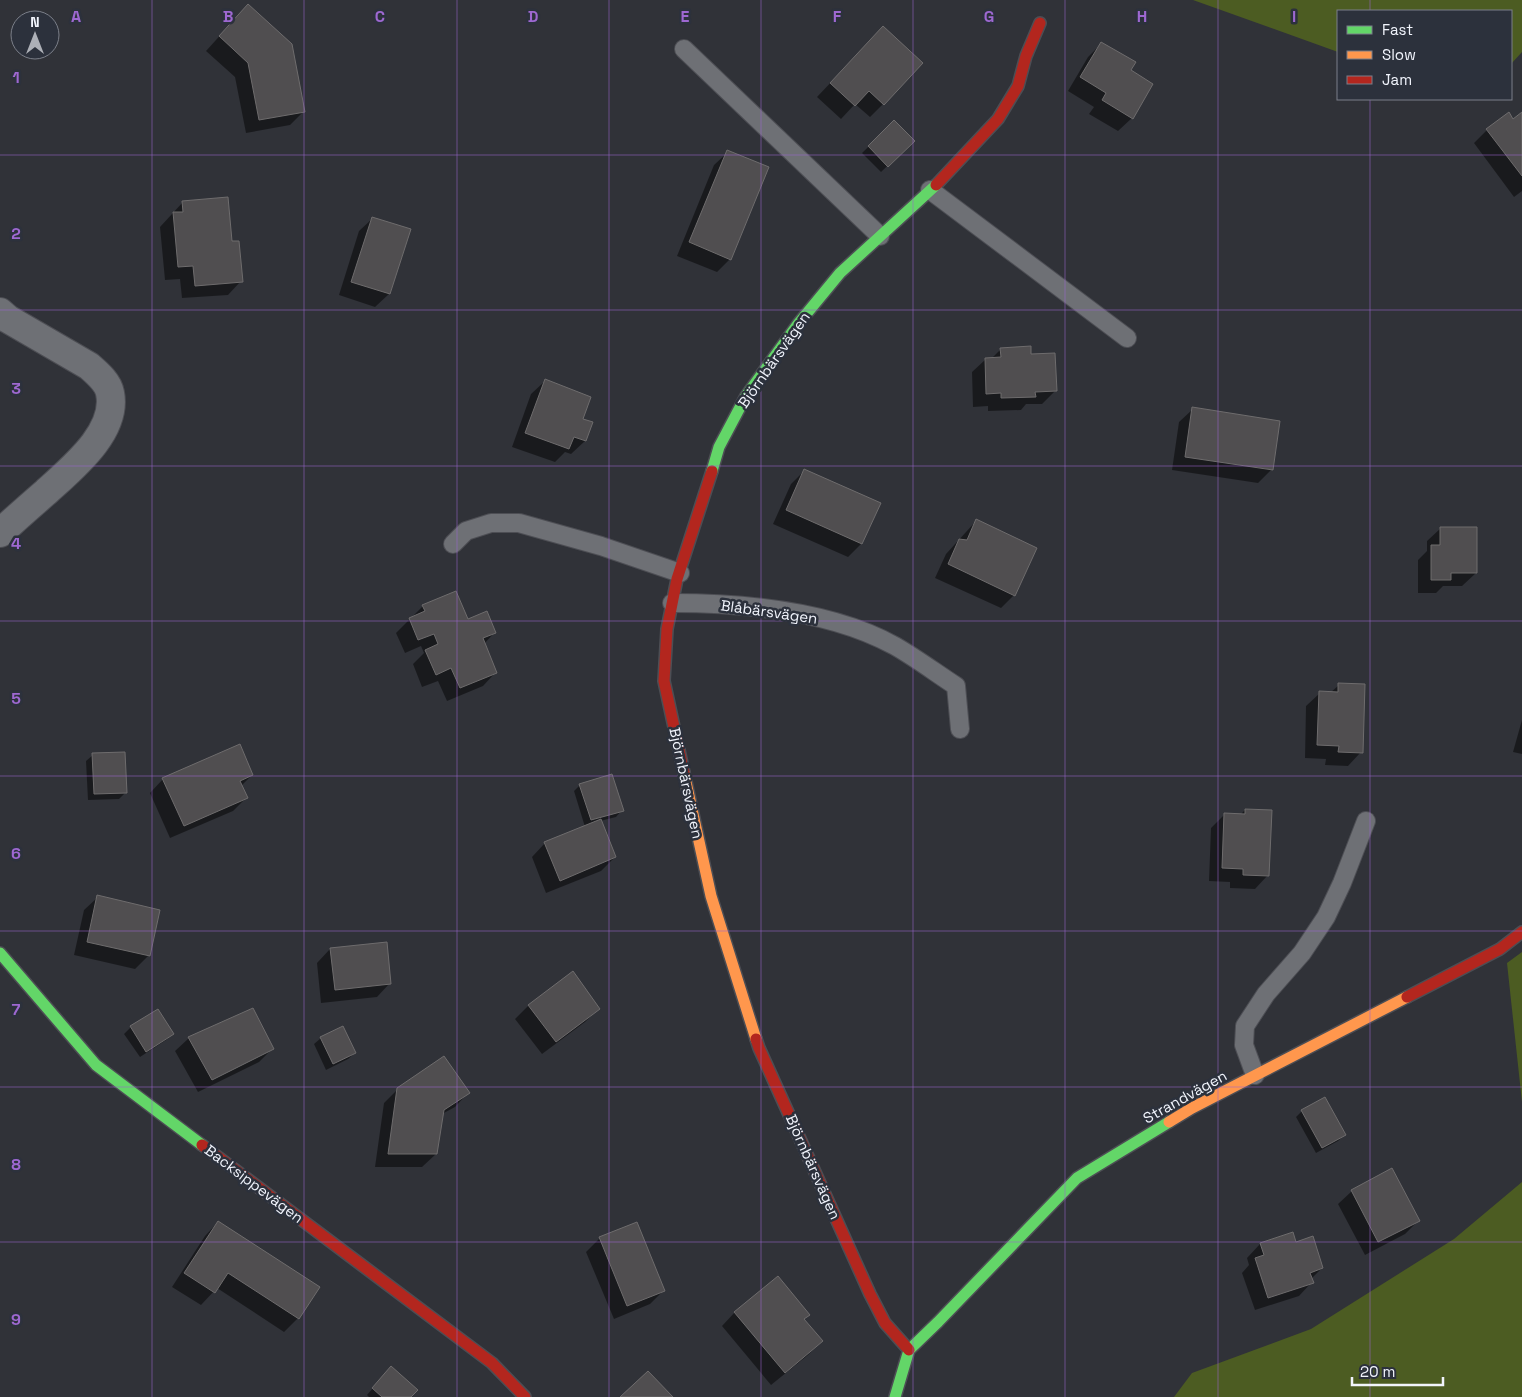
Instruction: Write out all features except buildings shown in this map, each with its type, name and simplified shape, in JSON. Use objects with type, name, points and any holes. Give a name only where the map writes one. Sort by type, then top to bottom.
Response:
[{"type":"street","name":"Björnbärsvägen","points":[[909,1350],[885,1323],[870,1294],[763,1057],[711,896],[664,681],[667,629],[680,573],[719,447],[746,396],[798,324],[840,273],[930,190],[998,119],[1018,86],[1026,56],[1040,23]]},
{"type":"street","points":[[0,312],[8,319],[89,366],[96,372],[110,393],[110,409],[104,427],[89,450],[74,467],[0,533]]},
{"type":"street","name":"Strandvägen","points":[[909,1350],[1076,1178],[1192,1108],[1500,949],[1522,932]]},
{"type":"street","name":"Backsippevägen","points":[[0,953],[96,1065],[492,1363],[524,1397]]},
{"type":"street","points":[[894,1397],[909,1350]]},
{"type":"lane","points":[[684,49],[880,236]]},
{"type":"lane","points":[[930,190],[1127,338]]},
{"type":"lane","points":[[452,544],[466,531],[491,523],[519,523],[602,546],[680,573]]},
{"type":"lane","name":"Blåbärsvägen","points":[[672,603],[708,603],[782,611],[822,618],[862,631],[895,646],[956,686],[960,728]]},
{"type":"lane","points":[[1255,1075],[1244,1045],[1246,1026],[1266,994],[1302,953],[1326,917],[1342,883],[1366,821]]},
{"type":"green space","points":[[1193,0],[1522,0],[1522,52],[1512,63],[1512,10],[1337,10],[1337,52]]},
{"type":"green space","points":[[1522,952],[1522,1102],[1507,963]]},
{"type":"green space","points":[[1522,1182],[1522,1397],[1174,1397],[1192,1373],[1311,1329],[1454,1239]]},
{"type":"traffic: fast","points":[[712,471],[719,447],[746,396],[798,324],[840,273],[936,185]]},
{"type":"traffic: fast","points":[[0,953],[96,1065],[202,1145]]},
{"type":"traffic: fast","points":[[895,1397],[909,1350],[1077,1178],[1169,1122]]},
{"type":"traffic: slow","points":[[684,773],[711,896],[756,1039]]},
{"type":"traffic: slow","points":[[1169,1122],[1192,1108],[1407,997]]},
{"type":"traffic: jam","points":[[936,185],[998,119],[1018,86],[1026,56],[1040,23]]},
{"type":"traffic: jam","points":[[684,773],[664,681],[667,629],[677,579],[712,471]]},
{"type":"traffic: jam","points":[[1407,997],[1500,949],[1522,932]]},
{"type":"traffic: jam","points":[[756,1039],[870,1294],[885,1323],[909,1350]]},
{"type":"traffic: jam","points":[[202,1145],[492,1363],[525,1397]]}]
